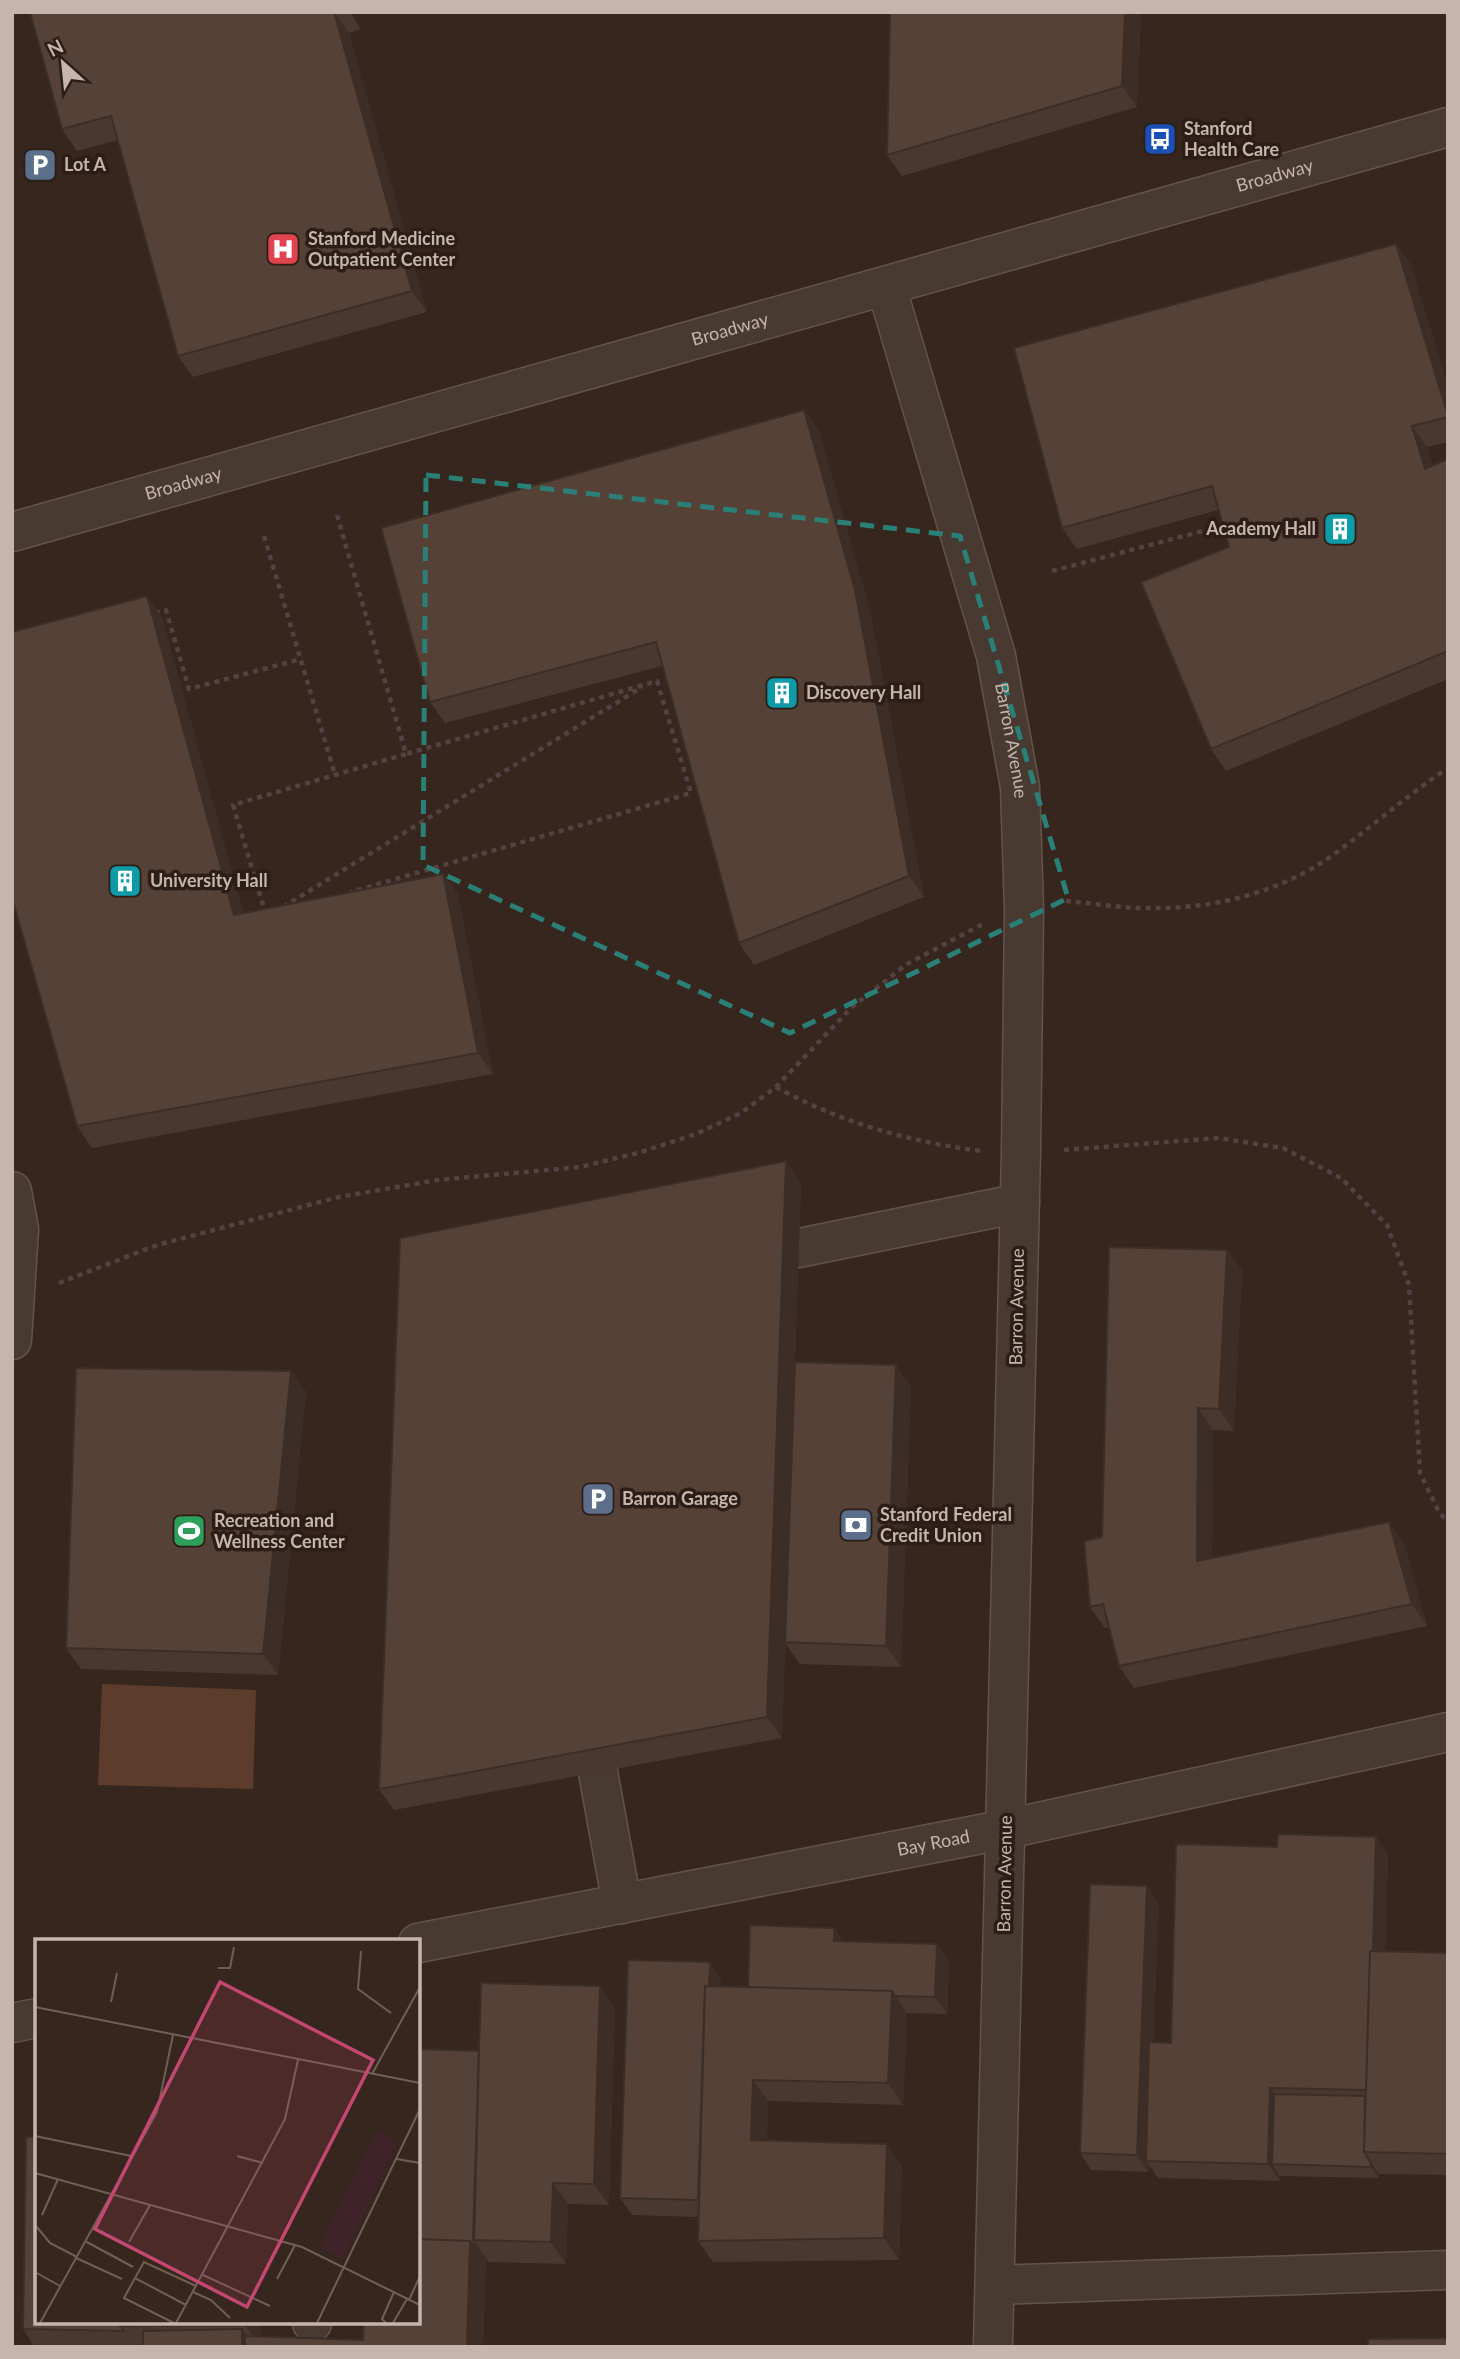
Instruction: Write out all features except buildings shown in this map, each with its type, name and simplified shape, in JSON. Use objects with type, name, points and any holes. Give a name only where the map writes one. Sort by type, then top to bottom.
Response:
[{"type":"street","name":"Broadway","points":[[12,532],[1448,127]]},
{"type":"street","name":"Barron Avenue","points":[[886,286],[996,656],[1020,787],[1024,910],[1020,1203],[993,2347]]},
{"type":"street","points":[[12,1191],[19,1228],[12,1340]]},
{"type":"street","points":[[799,1248],[1020,1203]]},
{"type":"street","name":"Bay Road","points":[[420,1943],[1007,1829],[1448,1732]]},
{"type":"street","points":[[598,1772],[622,1904]]},
{"type":"street","points":[[12,2023],[35,2018]]},
{"type":"street","points":[[995,2285],[1448,2270]]},
{"type":"path","points":[[337,515],[406,754]]},
{"type":"path","points":[[1052,571],[1214,528]]},
{"type":"path","points":[[264,536],[335,775]]},
{"type":"path","points":[[153,613],[166,610],[189,689],[301,659]]},
{"type":"path","points":[[267,917],[233,805],[657,681],[691,793],[346,894]]},
{"type":"path","points":[[267,917],[647,684]]},
{"type":"path","points":[[1057,901],[1147,908],[1221,903],[1287,882],[1335,854],[1410,793],[1448,768]]},
{"type":"path","points":[[267,917],[293,909]]},
{"type":"path","points":[[50,1287],[157,1245],[339,1198],[438,1180],[580,1167],[639,1153],[696,1134],[741,1112],[776,1087],[852,1007],[896,973],[947,941],[988,922]]},
{"type":"path","points":[[776,1087],[803,1102],[893,1134],[934,1145],[991,1152]]},
{"type":"path","points":[[1059,1150],[1218,1138],[1283,1148],[1341,1178],[1387,1225],[1409,1285],[1420,1473],[1440,1514],[1448,1521]]},
{"type":"highlighted area","points":[[426,475],[960,536],[1068,898],[790,1033],[423,865]]},
{"type":"shaded area","points":[[102,1684],[256,1690],[253,1789],[98,1785]]},
{"type":"place","name":"Stanford Health Care","points":[[1160,139]]},
{"type":"place","name":"Lot A","points":[[40,165]]},
{"type":"place","name":"Stanford Medicine Outpatient Center","points":[[283,249]]},
{"type":"place","name":"Academy Hall","points":[[1340,529]]},
{"type":"place","name":"Discovery Hall","points":[[782,693]]},
{"type":"place","name":"University Hall","points":[[125,881]]},
{"type":"place","name":"Barron Garage","points":[[598,1499]]},
{"type":"place","name":"Stanford Federal Credit Union","points":[[856,1525]]},
{"type":"place","name":"Recreation and Wellness Center","points":[[189,1531]]}]
